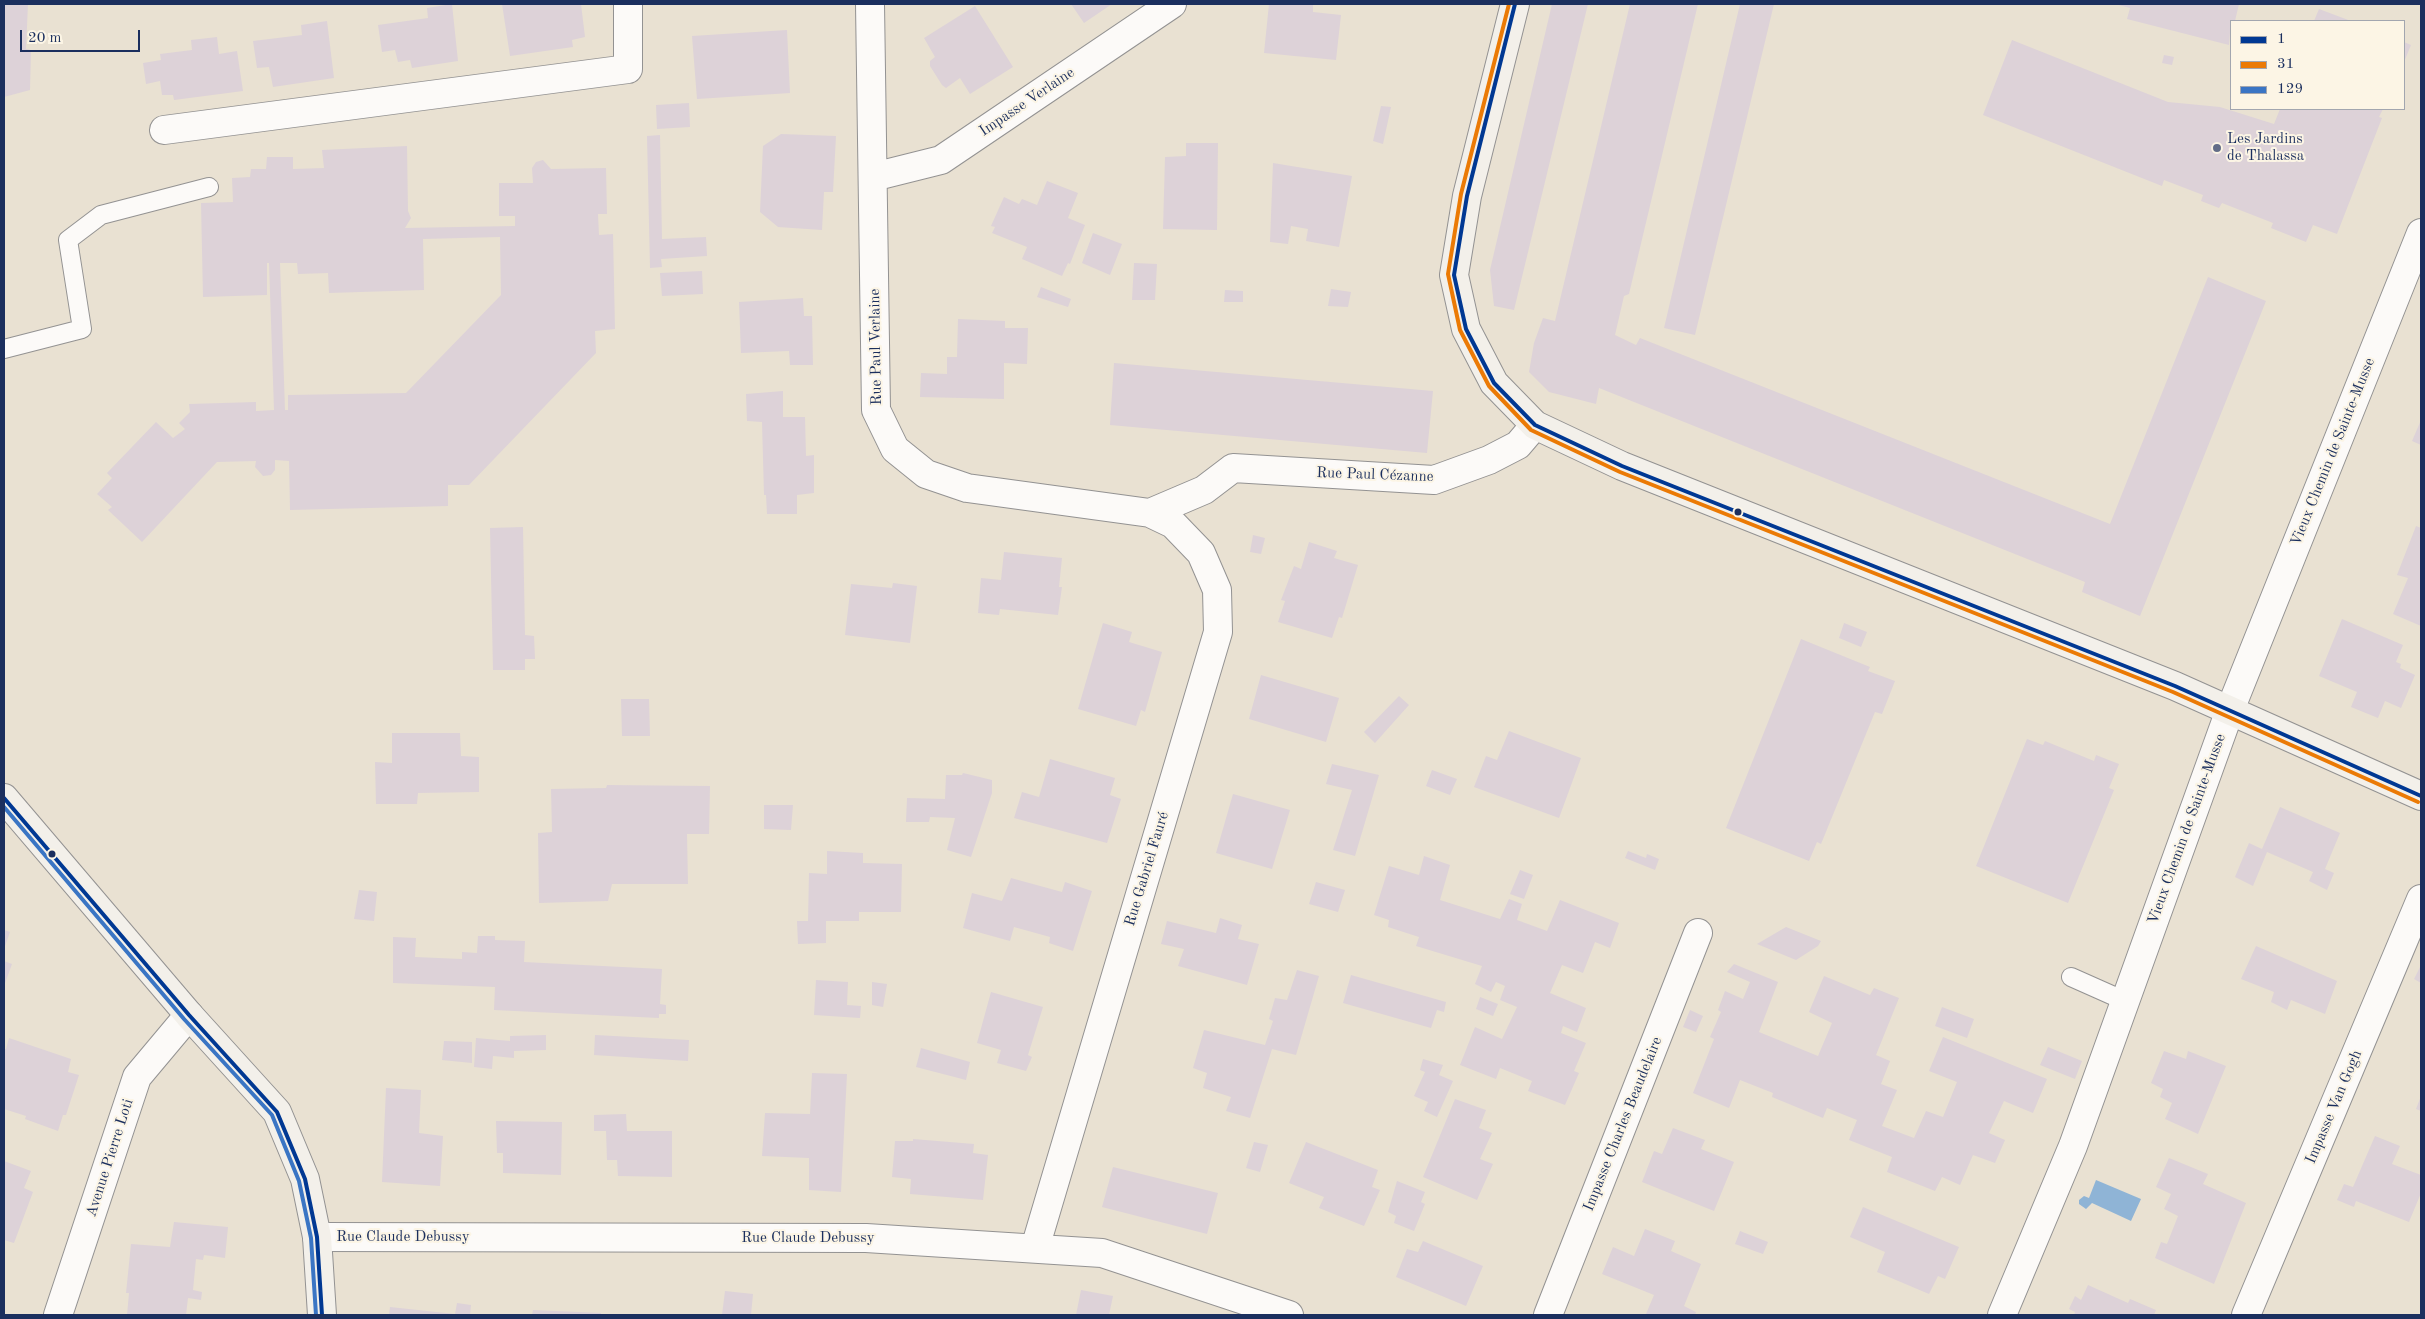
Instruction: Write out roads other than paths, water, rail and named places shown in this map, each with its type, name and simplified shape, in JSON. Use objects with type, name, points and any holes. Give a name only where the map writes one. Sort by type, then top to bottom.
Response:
[{"type":"main road","points":[[1515,4],[1467,196],[1454,275],[1466,330],[1494,383],[1535,426],[1622,466],[2017,622],[2230,710],[2421,796]]},
{"type":"main road","points":[[4,798],[189,1015],[277,1112],[305,1179],[317,1237],[322,1315]]},
{"type":"street","points":[[164,130],[628,69],[628,4]]},
{"type":"street","name":"Rue Paul Verlaine","points":[[870,4],[876,410],[895,449],[926,474],[967,488],[1150,514]]},
{"type":"street","name":"Impasse Verlaine","points":[[872,178],[941,160],[1172,4]]},
{"type":"street","name":"Vieux Chemin de Sainte-Musse","points":[[2002,1315],[2073,1146],[2230,710],[2421,233]]},
{"type":"street","name":"Rue Paul Cézanne","points":[[1150,514],[1204,490],[1233,468],[1434,480],[1489,460],[1518,445],[1535,426]]},
{"type":"street","name":"Rue Gabriel Fauré","points":[[1035,1248],[1218,632],[1217,590],[1201,553],[1173,524],[1150,514]]},
{"type":"street","name":"Impasse Van Gogh","points":[[2246,1315],[2421,899]]},
{"type":"street","name":"Impasse Charles Beaudelaire","points":[[1548,1315],[1698,933]]},
{"type":"street","name":"Avenue Pierre Loti","points":[[58,1315],[137,1077],[189,1015]]},
{"type":"street","name":"Rue Claude Debussy","points":[[317,1237],[866,1238],[1102,1253],[1289,1315]]},
{"type":"lane","points":[[4,349],[82,329],[68,240],[101,214],[209,187]]},
{"type":"lane","points":[[2070,977],[2125,1001]]},
{"type":"water","points":[[2096,1180],[2141,1199],[2131,1221],[2092,1203],[2086,1209],[2079,1204],[2079,1200],[2084,1196],[2089,1198]]},
{"type":"place","name":"Les Jardins de Thalassa","points":[[2217,148]]}]
